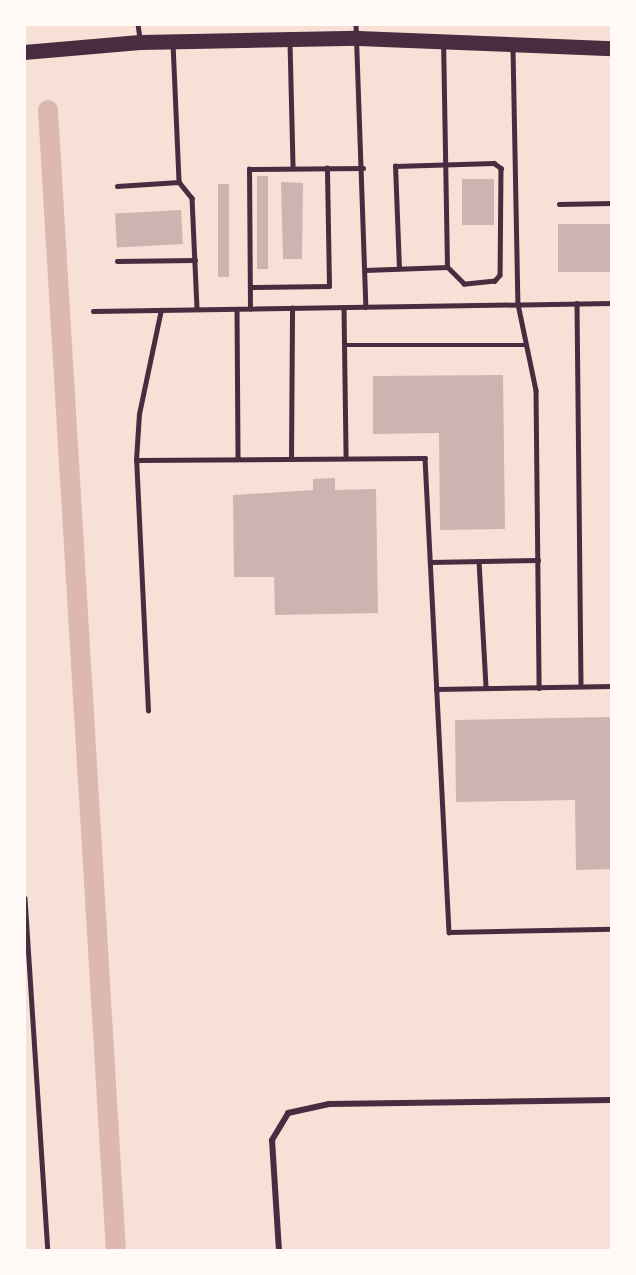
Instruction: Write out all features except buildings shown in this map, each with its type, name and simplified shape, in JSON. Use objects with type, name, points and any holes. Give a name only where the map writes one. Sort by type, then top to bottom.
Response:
[{"type":"main road","points":[[24,52],[173,40],[290,40],[357,31],[443,40],[612,48]]},
{"type":"street","points":[[279,1251],[272,1140],[288,1113],[329,1104],[612,1100]]},
{"type":"lane","points":[[138,24],[140,42]]},
{"type":"lane","points":[[357,31],[366,307]]},
{"type":"lane","points":[[173,40],[179,182],[192,198],[197,309]]},
{"type":"lane","points":[[290,40],[293,168]]},
{"type":"lane","points":[[399,269],[395,166],[446,165],[494,163],[501,168],[500,275],[495,281],[464,284],[447,267],[446,165],[443,40]]},
{"type":"lane","points":[[513,42],[518,304],[536,390],[539,688]]},
{"type":"lane","points":[[250,287],[329,286],[327,168]]},
{"type":"lane","points":[[250,309],[249,169],[363,168]]},
{"type":"lane","points":[[117,186],[179,182]]},
{"type":"lane","points":[[559,204],[612,203]]},
{"type":"lane","points":[[117,261],[195,260]]},
{"type":"lane","points":[[365,270],[447,267]]},
{"type":"lane","points":[[578,303],[582,686]]},
{"type":"lane","points":[[93,311],[612,303]]},
{"type":"lane","points":[[344,307],[346,458]]},
{"type":"lane","points":[[291,459],[292,308]]},
{"type":"lane","points":[[237,309],[238,459]]},
{"type":"lane","points":[[148,711],[136,460],[139,414],[161,310]]},
{"type":"lane","points":[[345,345],[526,345]]},
{"type":"lane","points":[[136,460],[425,458],[449,932],[612,930]]},
{"type":"lane","points":[[430,562],[538,560]]},
{"type":"lane","points":[[479,561],[486,688]]},
{"type":"lane","points":[[436,689],[612,686]]},
{"type":"lane","points":[[25,898],[27,972],[48,1251]]},
{"type":"waterway","points":[[48,110],[116,1251]]}]
